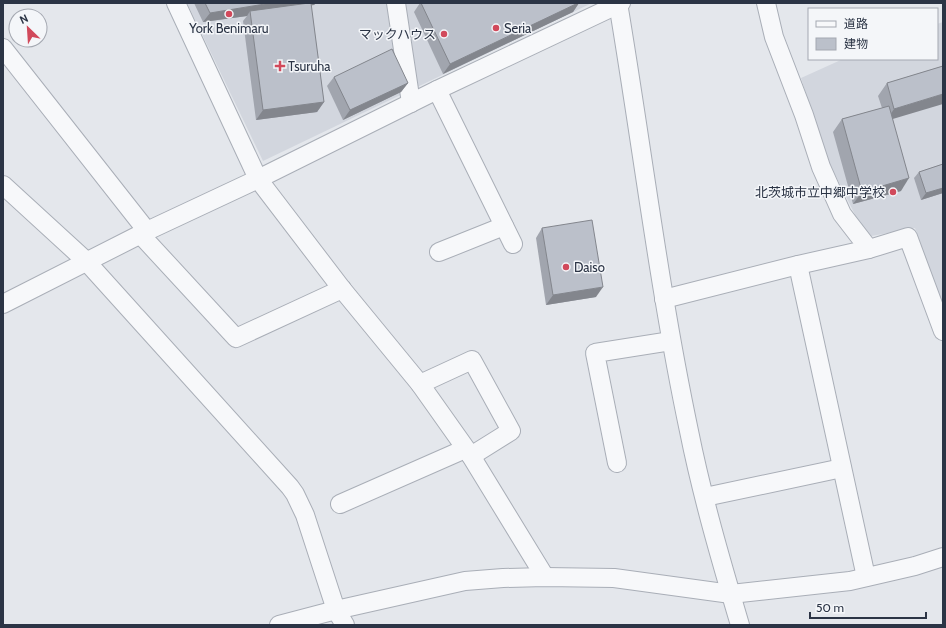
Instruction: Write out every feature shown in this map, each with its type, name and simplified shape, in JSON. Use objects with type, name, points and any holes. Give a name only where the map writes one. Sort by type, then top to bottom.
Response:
[{"type":"street","points":[[176,3],[258,179],[342,289],[420,384],[468,452],[544,577]]},
{"type":"street","points":[[396,3],[412,103]]},
{"type":"street","points":[[3,304],[143,233],[258,179],[437,90],[619,3],[671,341],[689,432],[740,625]]},
{"type":"street","points":[[766,3],[774,37],[804,116],[821,167],[842,214],[869,249]]},
{"type":"street","points":[[3,48],[143,233],[236,338],[342,289]]},
{"type":"street","points":[[437,90],[513,244]]},
{"type":"street","points":[[3,185],[86,261],[296,494],[341,618]]},
{"type":"street","points":[[439,252],[504,226]]},
{"type":"street","points":[[664,300],[798,265],[869,249],[908,237],[943,331]]},
{"type":"street","points":[[798,265],[866,577]]},
{"type":"street","points":[[617,463],[595,353],[671,341]]},
{"type":"street","points":[[340,504],[468,452],[511,432],[472,360],[420,384]]},
{"type":"street","points":[[705,497],[842,468]]},
{"type":"street","points":[[279,625],[341,618],[465,581],[544,577],[614,578],[731,594],[850,581],[915,566],[943,557]]},
{"type":"shaded area","points":[[187,3],[592,3],[263,161]]},
{"type":"shaded area","name":"北茨城市立中郷中学校","points":[[943,22],[943,306],[915,228],[866,237],[826,156],[801,78],[841,60],[938,60],[938,24]]},
{"type":"building","points":[[205,3],[271,3],[210,13]]},
{"type":"building","name":"Tsuruha","points":[[311,3],[324,102],[263,110],[250,11]]},
{"type":"building","points":[[421,3],[578,3],[450,64]]},
{"type":"building","points":[[392,49],[408,83],[350,110],[334,77]]},
{"type":"building","points":[[943,66],[943,94],[894,109],[887,83]]},
{"type":"building","points":[[889,106],[909,178],[862,192],[842,119]]},
{"type":"building","points":[[943,164],[943,188],[926,193],[919,172]]},
{"type":"building","name":"Daiso","points":[[592,220],[603,287],[553,295],[542,228]]},
{"type":"place","name":"York Benimaru","points":[[229,14]]},
{"type":"place","name":"Seria","points":[[496,28]]},
{"type":"place","name":"マックハウス","points":[[444,34]]},
{"type":"place","name":"Tsuruha","points":[[280,66]]},
{"type":"place","name":"北茨城市立中郷中学校","points":[[893,192]]},
{"type":"place","name":"Daiso","points":[[566,267]]}]
